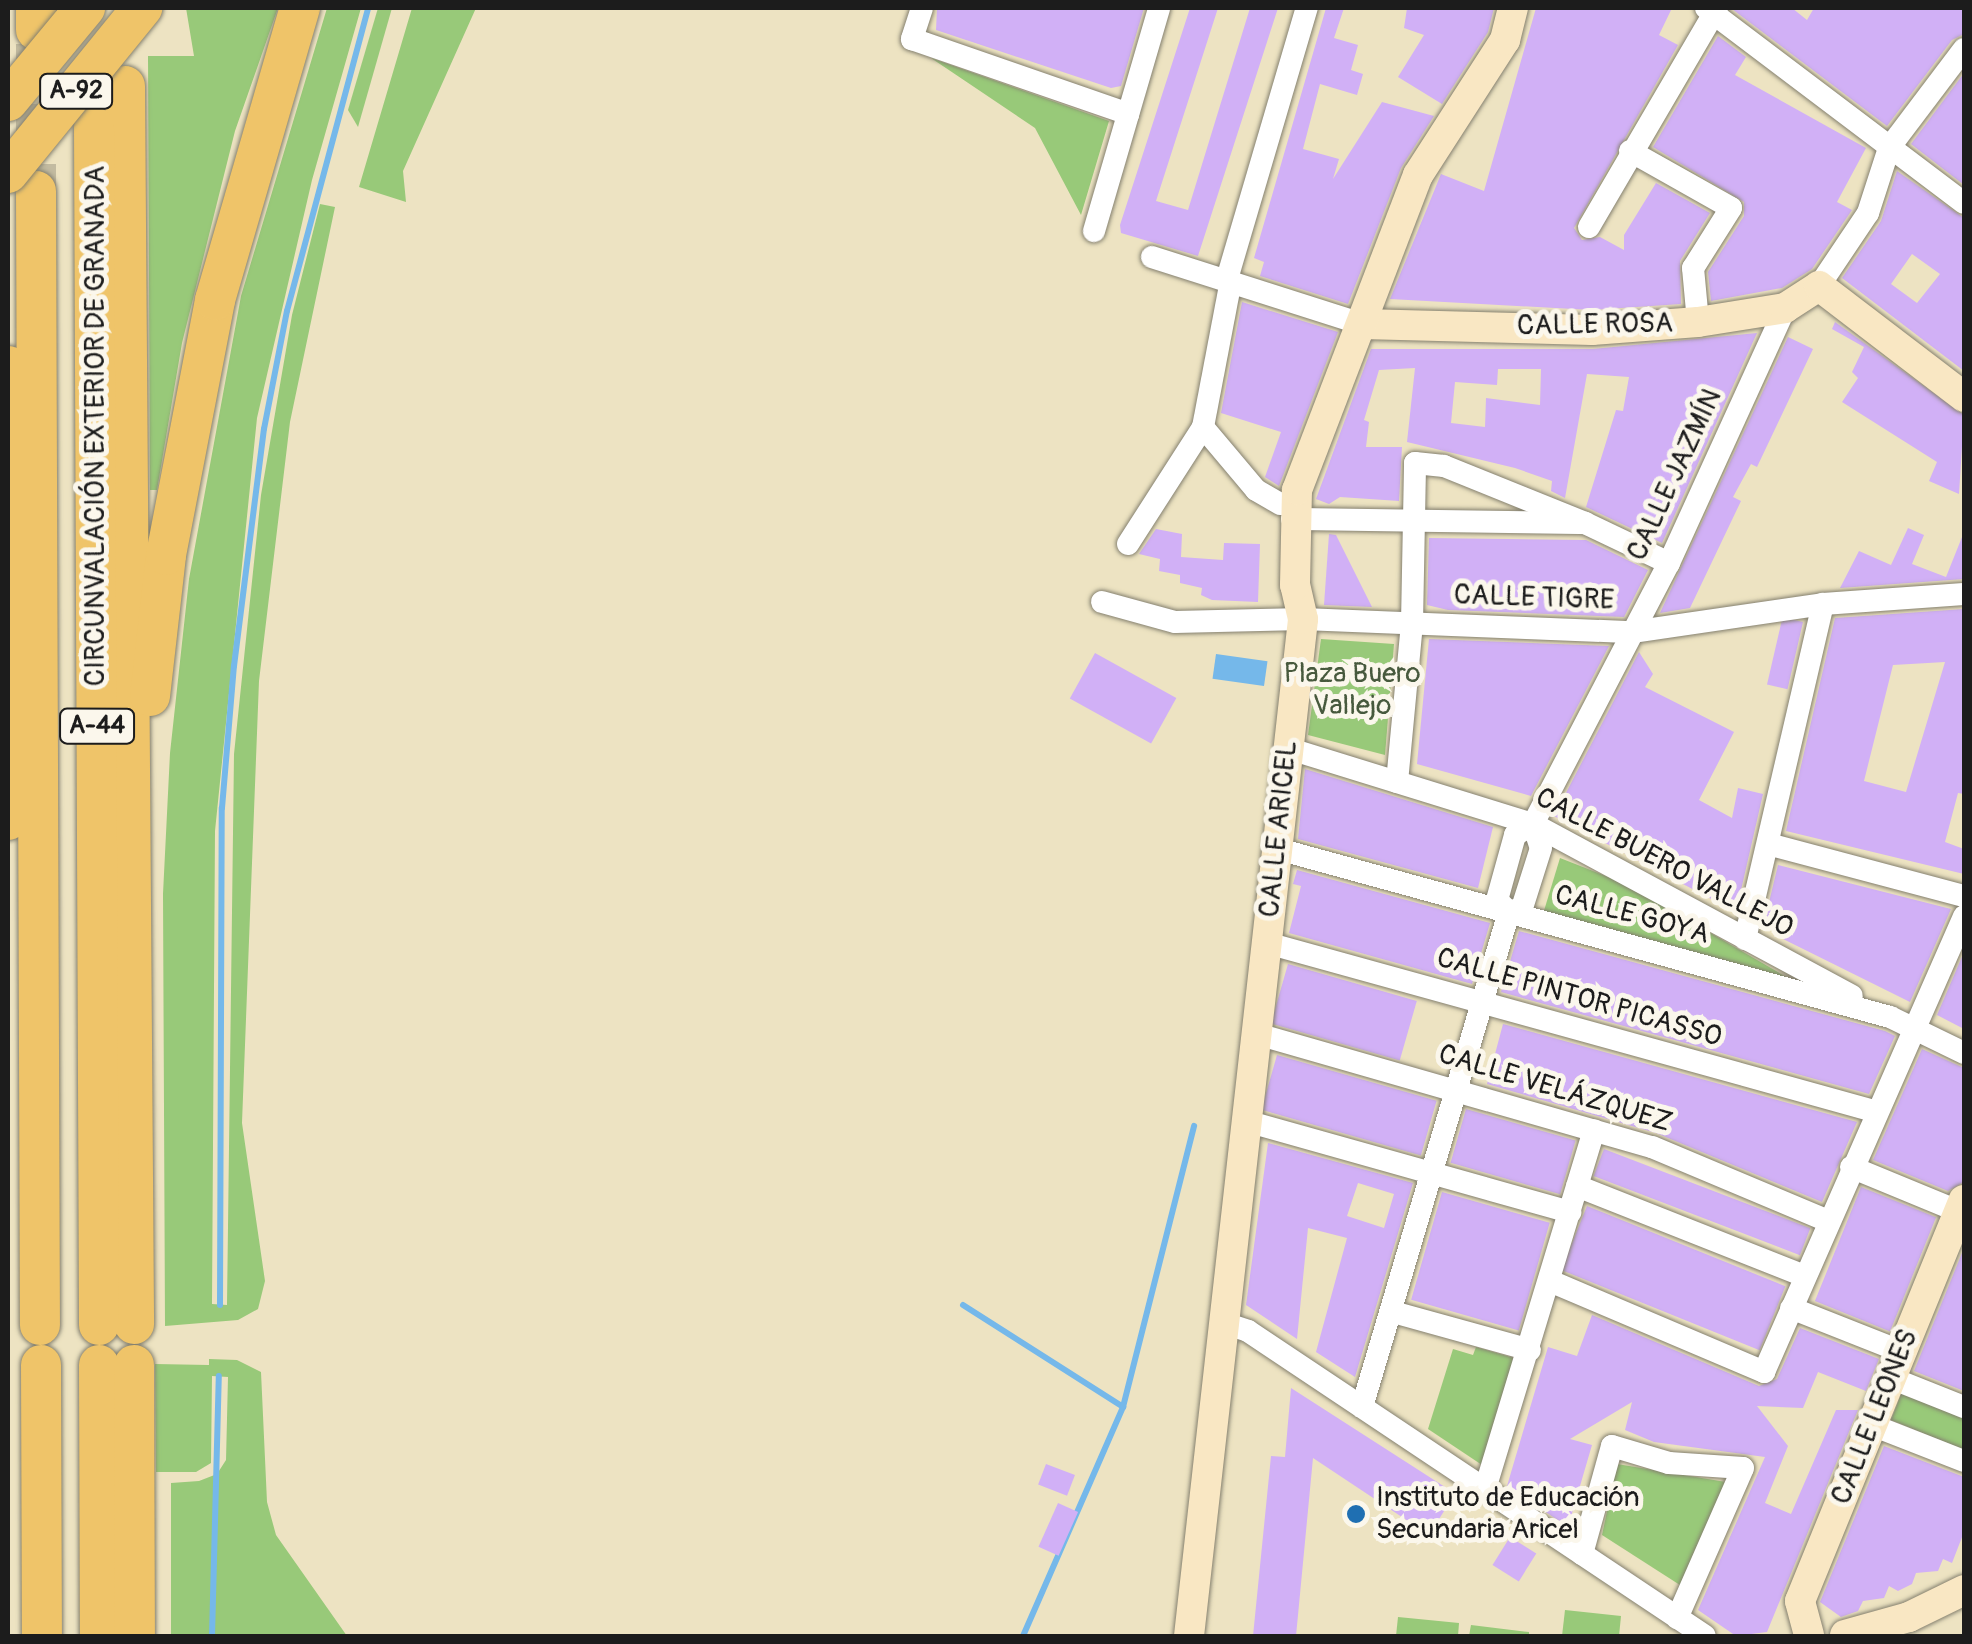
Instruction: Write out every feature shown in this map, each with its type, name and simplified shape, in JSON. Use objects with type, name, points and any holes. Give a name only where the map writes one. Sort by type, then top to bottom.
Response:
[{"type":"highway","name":"A-92","points":[[8,102],[85,8]]},
{"type":"highway","name":"A-92","points":[[22,182],[142,8]]},
{"type":"highway","points":[[133,1019],[152,661],[166,555],[215,300],[300,8]]},
{"type":"highway","points":[[125,86],[133,1019]]},
{"type":"highway","name":"CIRCUNVALACIÓN EXTERIOR DE GRANADA","points":[[94,127],[116,1324],[133,1019]]},
{"type":"highway","name":"CIRCUNVALACIÓN EXTERIOR DE GRANADA","points":[[22,182],[40,1325]]},
{"type":"highway","points":[[8,366],[8,820]]},
{"type":"highway","points":[[41,1365],[42,1636]]},
{"type":"highway","points":[[100,1636],[116,1365],[135,1636]]},
{"type":"street","points":[[922,8],[912,39],[1128,114]]},
{"type":"street","points":[[1094,231],[1159,8]]},
{"type":"street","points":[[1128,544],[1203,427],[1228,283],[1307,8]]},
{"type":"street","name":"CALLE ARICEL","points":[[1189,1636],[1302,619],[1286,511],[1418,175],[1504,40],[1513,8]]},
{"type":"street","points":[[1589,227],[1713,10],[1964,202]]},
{"type":"street","points":[[1964,49],[1889,148],[1868,213],[1820,286],[1964,397]]},
{"type":"street","points":[[1630,151],[1731,208],[1693,268],[1698,322]]},
{"type":"street","points":[[1152,257],[1362,324]]},
{"type":"street","name":"CALLE ROSA","points":[[1362,324],[1592,330],[1698,322],[1785,308],[1820,286]]},
{"type":"street","name":"CALLE JAZMÍN","points":[[1533,824],[1669,564],[1785,308]]},
{"type":"street","points":[[1203,427],[1256,490],[1286,511],[1585,523]]},
{"type":"street","points":[[1397,782],[1412,623],[1417,518],[1415,463],[1444,466],[1585,523],[1669,564]]},
{"type":"street","name":"CALLE TIGRE","points":[[1102,602],[1176,622],[1302,619],[1632,632],[1822,604],[1964,594]]},
{"type":"street","points":[[1745,939],[1822,604]]},
{"type":"street","name":"CALLE BUERO VALLEJO","points":[[1287,748],[1533,824],[1890,1017]]},
{"type":"street","points":[[1362,1406],[1393,1312],[1508,912],[1522,908],[1541,848],[1533,824]]},
{"type":"street","points":[[1768,844],[1964,896]]},
{"type":"street","name":"CALLE GOYA","points":[[1278,849],[1890,1017],[1964,1053]]},
{"type":"street","points":[[1550,1281],[1764,1372],[1874,1112],[1964,916]]},
{"type":"street","name":"CALLE PINTOR PICASSO","points":[[1268,943],[1874,1112]]},
{"type":"street","name":"CALLE VELÁZQUEZ","points":[[1257,1034],[1652,1147],[1828,1221]]},
{"type":"street","points":[[1246,1121],[1570,1212]]},
{"type":"street","points":[[1485,1489],[1594,1130]]},
{"type":"street","points":[[1851,1167],[1962,1206]]},
{"type":"street","points":[[1578,1186],[1804,1276]]},
{"type":"street","name":"CALLE LEONES","points":[[1808,1636],[1800,1601],[1962,1206]]},
{"type":"street","points":[[1791,1308],[1964,1407]]},
{"type":"street","points":[[1393,1312],[1530,1350]]},
{"type":"street","points":[[1224,1323],[1248,1330],[1705,1636]]},
{"type":"street","points":[[1872,1425],[1964,1461]]},
{"type":"street","points":[[1582,1554],[1612,1446],[1669,1463],[1743,1468],[1677,1618]]},
{"type":"street","points":[[1808,1636],[1822,1630],[1845,1636],[1898,1627],[1964,1590]]},
{"type":"green space","points":[[186,8],[278,8],[235,131],[182,343],[157,490],[150,490],[148,56],[194,56]]},
{"type":"green space","points":[[327,8],[361,8],[312,180],[257,418],[215,831],[212,1304],[227,1305],[234,754],[261,495],[292,315],[320,204],[335,207],[290,422],[259,681],[242,1123],[265,1281],[258,1309],[238,1320],[165,1326],[163,894],[170,753],[189,579],[241,296]]},
{"type":"green space","points":[[378,8],[392,8],[358,127],[348,110]]},
{"type":"green space","points":[[412,8],[476,8],[403,171],[406,202],[359,187]]},
{"type":"green space","points":[[931,58],[1109,121],[1081,215],[1035,128]]},
{"type":"green space","name":"Plaza Buero Vallejo","points":[[1321,639],[1394,644],[1385,755],[1308,735]]},
{"type":"green space","points":[[1560,858],[1626,884],[1807,989],[1543,914]]},
{"type":"green space","points":[[1476,1347],[1514,1358],[1482,1465],[1428,1429],[1453,1349],[1473,1355]]},
{"type":"green space","points":[[209,1359],[237,1360],[261,1372],[267,1502],[276,1535],[347,1636],[171,1636],[171,1483],[199,1481],[217,1474],[226,1460],[228,1377],[212,1376],[211,1463],[196,1472],[156,1472],[155,1364],[209,1365]]},
{"type":"green space","points":[[1902,1392],[1964,1418],[1964,1450],[1891,1420]]},
{"type":"green space","points":[[1617,1464],[1732,1483],[1683,1587],[1602,1535]]},
{"type":"green space","points":[[1565,1610],[1621,1616],[1619,1636],[1562,1636]]},
{"type":"green space","points":[[1398,1617],[1459,1623],[1458,1636],[1396,1636]]},
{"type":"green space","points":[[1471,1625],[1529,1632],[1529,1636],[1469,1636]]},
{"type":"water","points":[[1216,654],[1267,661],[1264,686],[1213,679]]},
{"type":"building","points":[[937,8],[1144,8],[1121,86],[1111,88],[936,30]]},
{"type":"building","points":[[1190,8],[1218,8],[1156,201],[1188,210],[1250,8],[1278,8],[1198,256],[1121,233],[1120,225]]},
{"type":"building","points":[[1326,8],[1344,8],[1334,38],[1358,45],[1351,70],[1363,74],[1357,95],[1320,84],[1303,149],[1339,159],[1333,179],[1382,102],[1434,116],[1401,168],[1348,304],[1260,276],[1264,262],[1254,258]]},
{"type":"building","points":[[1407,8],[1494,8],[1488,32],[1442,104],[1398,77],[1424,35],[1404,28]]},
{"type":"building","points":[[1536,8],[1672,8],[1659,35],[1678,45],[1574,228],[1582,240],[1600,237],[1624,250],[1624,235],[1656,183],[1710,213],[1680,261],[1681,304],[1592,310],[1390,299],[1441,174],[1484,191]]},
{"type":"building","points":[[1792,8],[1807,20],[1814,8],[1964,8],[1964,34],[1952,40],[1887,126],[1732,9]]},
{"type":"building","points":[[1718,36],[1746,57],[1735,75],[1866,148],[1837,202],[1852,210],[1812,269],[1782,288],[1711,301],[1708,272],[1744,216],[1744,202],[1653,147]]},
{"type":"building","points":[[1964,73],[1964,185],[1911,144]]},
{"type":"building","points":[[1897,171],[1964,218],[1964,371],[1842,278],[1881,221]],"holes":[[[1912,254],[1940,274],[1917,303],[1891,284]]]},
{"type":"building","points":[[1242,302],[1338,332],[1279,486],[1265,477],[1281,432],[1221,413]]},
{"type":"building","points":[[1835,322],[1964,415],[1959,494],[1929,481],[1937,462],[1842,402],[1858,378],[1852,372],[1864,347],[1832,329]]},
{"type":"building","points":[[1757,333],[1662,543],[1586,507],[1616,410],[1623,411],[1629,377],[1587,374],[1565,498],[1551,491],[1552,481],[1407,442],[1415,368],[1379,370],[1364,420],[1369,422],[1366,447],[1402,447],[1399,501],[1340,497],[1329,504],[1316,499],[1371,349],[1593,349]],"holes":[[[1498,369],[1541,369],[1540,405],[1486,398],[1485,427],[1451,423],[1455,382],[1497,385]]]},
{"type":"building","points":[[1788,337],[1813,349],[1757,467],[1751,464],[1733,497],[1741,501],[1690,608],[1660,613]]},
{"type":"building","points":[[1908,528],[1924,535],[1912,564],[1946,577],[1964,532],[1964,579],[1840,588],[1859,551],[1891,565]]},
{"type":"building","points":[[1156,529],[1182,534],[1181,557],[1223,560],[1224,543],[1260,544],[1258,602],[1212,600],[1201,595],[1202,588],[1180,583],[1180,575],[1159,571],[1160,559],[1139,554]]},
{"type":"building","points":[[1329,534],[1336,535],[1372,607],[1324,605]]},
{"type":"building","points":[[1429,538],[1586,540],[1648,570],[1624,617],[1448,610],[1427,605]]},
{"type":"building","points":[[1964,609],[1964,794],[1958,793],[1945,842],[1964,849],[1964,874],[1786,831],[1835,618]],"holes":[[[1945,662],[1906,792],[1864,781],[1893,665]]]},
{"type":"building","points":[[1783,617],[1803,622],[1787,689],[1767,685]]},
{"type":"building","points":[[1429,639],[1609,646],[1531,796],[1417,764]]},
{"type":"building","points":[[1639,652],[1653,674],[1645,687],[1734,732],[1699,800],[1732,818],[1738,788],[1763,794],[1736,912],[1554,816]]},
{"type":"building","points":[[1095,653],[1176,698],[1151,744],[1070,698]]},
{"type":"building","points":[[1305,769],[1493,827],[1478,888],[1298,839]]},
{"type":"building","points":[[1778,865],[1951,909],[1910,1002],[1773,934],[1775,928],[1764,923]]},
{"type":"building","points":[[1297,870],[1490,923],[1472,984],[1289,933],[1301,886],[1293,884]]},
{"type":"building","points":[[1519,931],[1895,1036],[1869,1094],[1501,992]]},
{"type":"building","points":[[1964,952],[1964,1029],[1937,1015]]},
{"type":"building","points":[[1288,964],[1417,1001],[1400,1061],[1271,1024]]},
{"type":"building","points":[[1503,1024],[1857,1122],[1822,1202],[1656,1133],[1487,1084]]},
{"type":"building","points":[[1922,1049],[1964,1068],[1964,1182],[1948,1191],[1873,1160]]},
{"type":"building","points":[[1277,1055],[1437,1101],[1421,1156],[1261,1110]]},
{"type":"building","points":[[1466,1109],[1576,1140],[1560,1194],[1451,1163]]},
{"type":"building","points":[[1268,1143],[1413,1183],[1355,1377],[1316,1352],[1347,1238],[1308,1228],[1297,1339],[1246,1305]],"holes":[[[1358,1183],[1394,1194],[1384,1228],[1347,1216]]]},
{"type":"building","points":[[1604,1149],[1810,1228],[1800,1255],[1594,1176]]},
{"type":"building","points":[[1861,1187],[1936,1217],[1890,1331],[1815,1301]]},
{"type":"building","points":[[1442,1192],[1550,1223],[1519,1331],[1411,1300]]},
{"type":"building","points":[[1587,1206],[1785,1286],[1760,1350],[1561,1270]]},
{"type":"building","points":[[1964,1248],[1964,1391],[1914,1371]]},
{"type":"building","points":[[1592,1315],[1759,1386],[1777,1379],[1800,1328],[1879,1359],[1866,1391],[1818,1372],[1803,1408],[1757,1406],[1788,1446],[1765,1503],[1791,1514],[1836,1410],[1858,1410],[1767,1632],[1736,1636],[1698,1610],[1765,1457],[1654,1442],[1625,1430],[1632,1402],[1570,1439],[1592,1445],[1568,1527],[1507,1486],[1548,1347],[1577,1356]]},
{"type":"building","points":[[1291,1388],[1445,1487],[1435,1502],[1446,1508],[1429,1535],[1313,1458],[1296,1636],[1253,1636],[1271,1456],[1285,1457]]},
{"type":"building","points":[[1884,1446],[1964,1477],[1964,1532],[1952,1563],[1943,1559],[1938,1571],[1916,1573],[1912,1584],[1898,1591],[1889,1586],[1884,1598],[1863,1601],[1858,1611],[1841,1617],[1820,1602]]},
{"type":"building","points":[[1046,1464],[1075,1475],[1067,1496],[1038,1485]]},
{"type":"building","points":[[1058,1503],[1078,1512],[1059,1556],[1038,1547]]},
{"type":"building","points":[[1510,1537],[1536,1553],[1519,1581],[1493,1565]]},
{"type":"waterway","points":[[220,1305],[222,808],[234,666],[264,429],[287,311],[368,8]]},
{"type":"waterway","points":[[1023,1636],[1123,1407],[1194,1126]]},
{"type":"waterway","points":[[963,1305],[1123,1407]]},
{"type":"waterway","points":[[212,1636],[219,1376]]},
{"type":"tunnel","points":[[36,44],[36,191]]},
{"type":"place","name":"Instituto de Educación Secundaria Aricel","points":[[1356,1514]]}]
